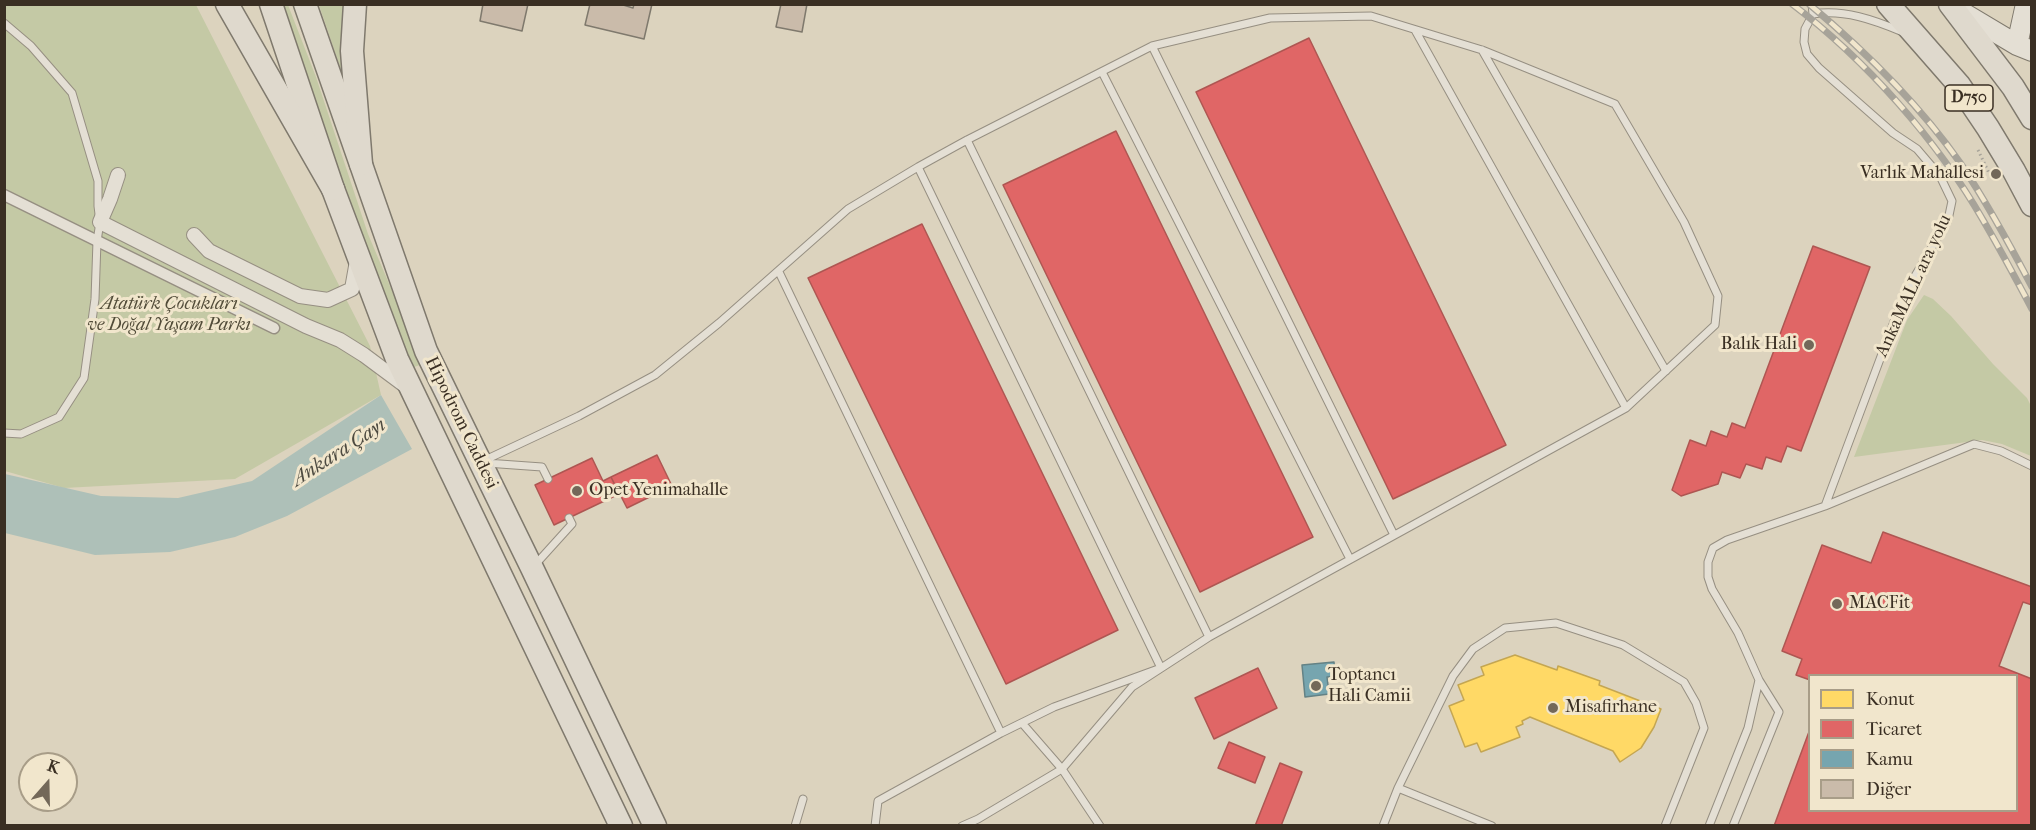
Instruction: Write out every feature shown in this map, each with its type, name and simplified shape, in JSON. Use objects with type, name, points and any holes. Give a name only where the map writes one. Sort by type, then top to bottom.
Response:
[{"type":"main road","points":[[227,4],[333,189]]},
{"type":"main road","name":"Hipodrom Caddesi","points":[[271,4],[333,189],[398,359],[621,825]]},
{"type":"main road","name":"Hipodrom Caddesi","points":[[305,4],[426,351],[655,825]]},
{"type":"main road","points":[[355,4],[352,51],[361,164]]},
{"type":"main road","name":"D750","points":[[1888,4],[1965,93],[2014,171],[2031,205]]},
{"type":"main road","points":[[1950,5],[2024,48],[2026,4]]},
{"type":"main road","name":"D750","points":[[1950,5],[2013,87],[2031,118]]},
{"type":"street","points":[[117,175],[100,222],[306,326],[340,340],[413,392]]},
{"type":"street","points":[[4,195],[274,328]]},
{"type":"street","points":[[194,235],[209,251],[291,292],[328,300],[352,289],[358,256]]},
{"type":"lane","points":[[1812,4],[1813,14],[1830,11],[1864,18],[1919,39]]},
{"type":"lane","name":"AnkaMALL ara yolu","points":[[1813,14],[1805,29],[1804,42],[1807,54],[1819,68],[1893,133],[1917,149],[1940,176],[1952,201],[1948,220],[1915,276],[1895,319],[1825,506]]},
{"type":"lane","points":[[479,463],[579,416],[655,375],[779,272],[848,209],[967,140],[1152,46],[1270,18],[1371,16],[1482,50],[1615,104],[1684,222],[1718,296],[1715,325],[1626,408],[1209,637],[1132,687],[1062,769],[978,819],[962,825]]},
{"type":"lane","points":[[4,23],[31,46],[72,93],[98,181],[100,222],[95,299],[84,378],[59,417],[21,434],[4,433]]},
{"type":"lane","points":[[1415,30],[1626,408]]},
{"type":"lane","points":[[1152,46],[1394,535]]},
{"type":"lane","points":[[1482,50],[1666,371]]},
{"type":"lane","points":[[1102,72],[1350,560]]},
{"type":"lane","points":[[967,140],[1209,637]]},
{"type":"lane","points":[[918,167],[1161,668]]},
{"type":"lane","points":[[779,272],[1001,733]]},
{"type":"lane","points":[[1733,825],[1779,712],[1759,680],[1738,633],[1712,589],[1708,577],[1708,562],[1713,548],[1727,540],[1825,506],[1974,444],[2001,451],[2031,466]]},
{"type":"lane","points":[[479,463],[542,467],[548,479]]},
{"type":"lane","points":[[532,568],[572,524],[568,518]]},
{"type":"lane","points":[[1383,825],[1398,788],[1453,676],[1473,649],[1505,628],[1556,623],[1623,645],[1684,682],[1692,696],[1704,728],[1665,825]]},
{"type":"lane","points":[[875,825],[878,801],[1001,733],[1054,707],[1161,668]]},
{"type":"lane","points":[[1709,825],[1748,728],[1759,680]]},
{"type":"lane","points":[[1022,723],[1062,769],[1100,825]]},
{"type":"lane","points":[[1398,788],[1492,825]]},
{"type":"lane","points":[[795,825],[803,799]]},
{"type":"path","points":[[1978,150],[1989,173]]},
{"type":"green space","name":"Atatürk Çocukları ve Doğal Yaşam Parkı","points":[[4,5],[196,5],[370,346],[381,395],[235,479],[64,488],[5,471]]},
{"type":"green space","points":[[278,5],[288,5],[316,77],[368,234],[423,364],[414,367],[388,310]]},
{"type":"green space","points":[[319,5],[346,5],[343,76]]},
{"type":"green space","points":[[1924,295],[1933,299],[1951,316],[1993,364],[2027,398],[2031,406],[2031,456],[2002,444],[1982,440],[1854,457],[1907,320]]},
{"type":"water","name":"Ankara Çayı","points":[[381,395],[412,449],[287,516],[235,537],[170,552],[95,555],[5,533],[5,474],[101,496],[178,498],[252,481]]},
{"type":"building: Konut","name":"Misafirhane","points":[[1515,655],[1557,670],[1558,666],[1600,681],[1599,685],[1661,709],[1654,727],[1641,748],[1620,762],[1613,751],[1530,717],[1516,727],[1520,737],[1481,752],[1477,743],[1465,747],[1449,706],[1464,700],[1458,685],[1484,675],[1481,667]]},
{"type":"building: Ticaret","points":[[1309,38],[1506,445],[1393,499],[1196,92]]},
{"type":"building: Ticaret","points":[[1116,131],[1313,537],[1200,592],[1003,185]]},
{"type":"building: Ticaret","points":[[922,224],[1118,630],[1006,684],[808,278]]},
{"type":"building: Ticaret","name":"Balık Hali","points":[[1813,246],[1870,267],[1801,451],[1787,446],[1781,462],[1766,457],[1762,469],[1746,464],[1740,478],[1722,472],[1718,484],[1681,496],[1672,490],[1690,440],[1706,446],[1711,431],[1727,437],[1732,423],[1745,428]]},
{"type":"building: Ticaret","points":[[657,455],[672,486],[627,508],[611,477]]},
{"type":"building: Ticaret","points":[[592,458],[603,481],[611,477],[619,494],[554,525],[535,485]]},
{"type":"building: Ticaret","points":[[1883,532],[2032,587],[2032,605],[2023,602],[1999,666],[2032,679],[2032,826],[1774,826],[1808,734],[1808,812],[2018,812],[2018,674],[1808,674],[1808,679],[1796,675],[1802,659],[1782,651],[1822,545],[1871,563]]},
{"type":"building: Ticaret","points":[[1258,668],[1277,708],[1214,739],[1195,698]]},
{"type":"building: Ticaret","points":[[1229,742],[1265,757],[1255,783],[1218,768]]},
{"type":"building: Ticaret","points":[[1280,763],[1302,772],[1281,826],[1255,826]]},
{"type":"building: Kamu","name":"Toptancı Hali Camii","points":[[1334,662],[1335,676],[1327,677],[1329,694],[1305,697],[1302,665]]},
{"type":"building: Diğer","points":[[483,4],[528,4],[522,31],[480,21]]},
{"type":"building: Diğer","points":[[590,4],[620,4],[633,8],[634,4],[652,4],[644,39],[585,25]]},
{"type":"building: Diğer","points":[[781,4],[807,4],[802,32],[776,27]]},
{"type":"railway","points":[[1792,4],[1847,50],[1922,131],[1965,190],[2032,309]]},
{"type":"railway","points":[[1809,4],[1890,79],[1945,142],[1980,194],[2032,287]]},
{"type":"place","name":"Varlık Mahallesi","points":[[1996,174]]},
{"type":"place","name":"Balık Hali","points":[[1809,345]]},
{"type":"place","name":"Opet Yenimahalle","points":[[577,491]]},
{"type":"place","name":"MACFit","points":[[1837,604]]},
{"type":"place","name":"Toptancı Hali Camii","points":[[1316,686]]},
{"type":"place","name":"Misafirhane","points":[[1553,708]]}]
